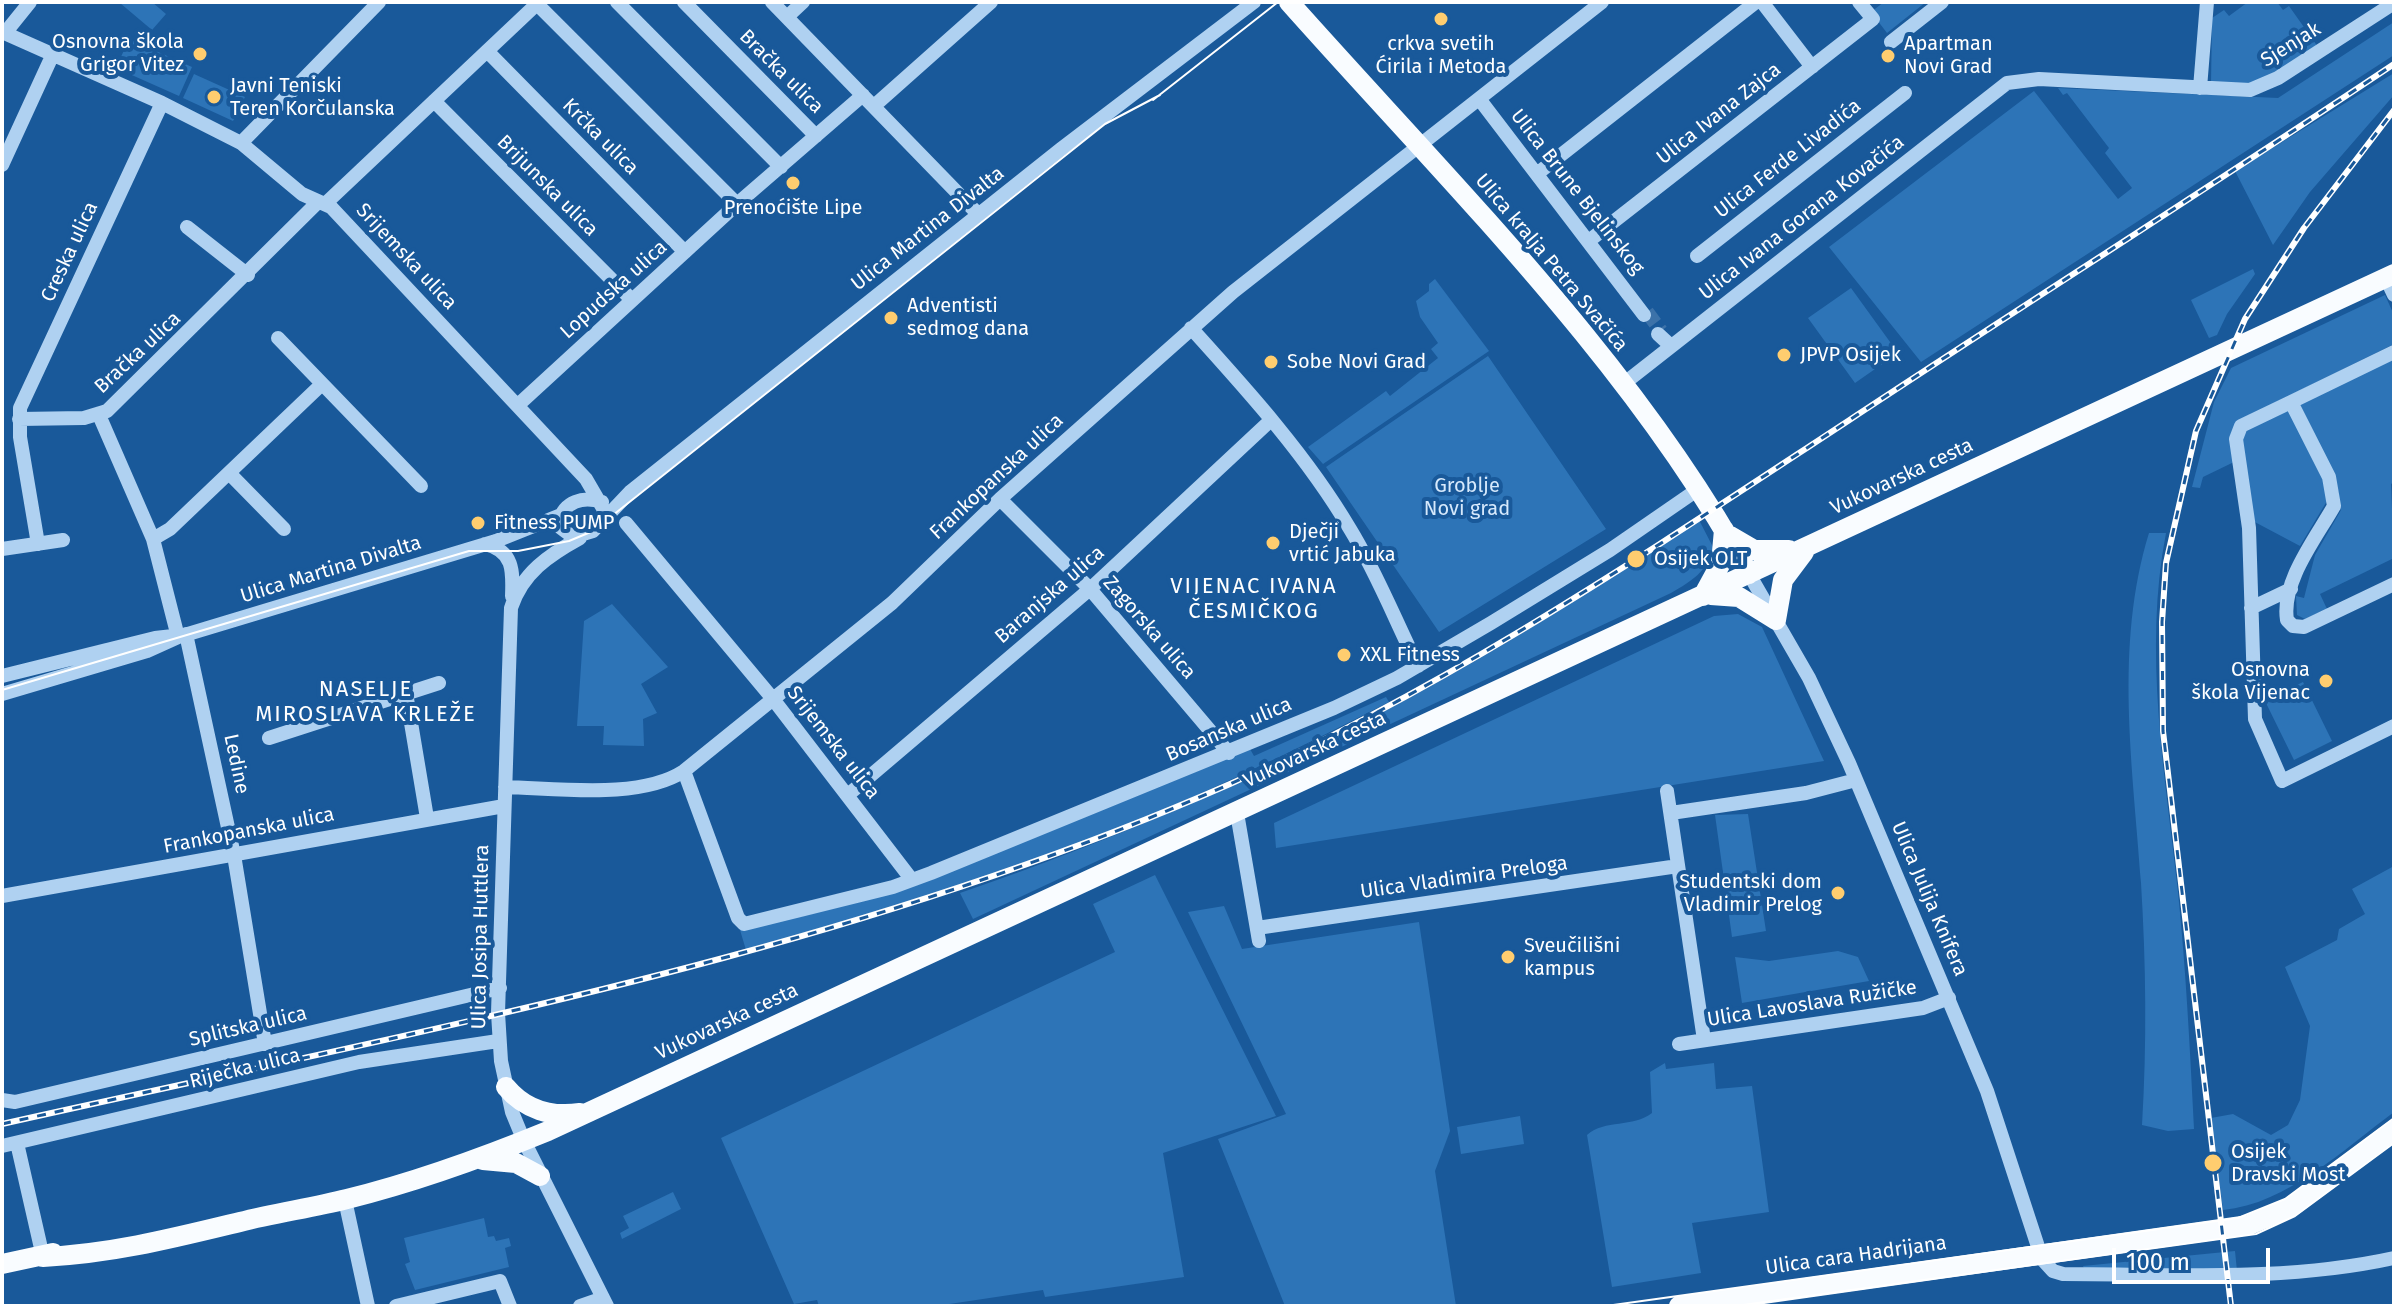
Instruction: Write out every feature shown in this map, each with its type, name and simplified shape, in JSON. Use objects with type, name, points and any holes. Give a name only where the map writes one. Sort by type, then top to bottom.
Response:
[{"type":"main road","name":"Ulica kralja Petra Svačića","points":[[1289,2],[1495,231],[1622,385],[1724,530],[1749,574]]},
{"type":"main road","name":"Vukovarska cesta","points":[[2,1264],[43,1257],[104,1239],[238,1222],[345,1200],[524,1141],[1749,574],[2391,282]]},
{"type":"main road","points":[[1724,530],[1743,546],[1766,552],[1813,545]]},
{"type":"main road","points":[[1724,530],[1721,563],[1703,596],[1739,597],[1776,620],[1783,580],[1796,558],[1813,545]]},
{"type":"main road","points":[[506,1087],[519,1102],[549,1113],[592,1111]]},
{"type":"main road","name":"Ulica cara Hadrijana","points":[[1679,1306],[2260,1222],[2301,1200],[2394,1130]]},
{"type":"main road","points":[[475,1159],[516,1163],[540,1176]]},
{"type":"street","points":[[3,33],[30,2]]},
{"type":"street","points":[[241,143],[379,2]]},
{"type":"street","points":[[617,2],[781,167]]},
{"type":"street","name":"Bračka ulica","points":[[684,2],[816,136]]},
{"type":"street","points":[[772,2],[978,214]]},
{"type":"street","points":[[787,17],[803,2]]},
{"type":"street","name":"Lopudska ulica","points":[[518,405],[631,299],[816,136],[869,101],[991,2]]},
{"type":"street","name":"Ulica Martina Divalta","points":[[601,522],[627,496],[978,214],[1254,2]]},
{"type":"street","name":"Frankopanska ulica","points":[[505,787],[633,788],[652,786],[684,771],[892,603],[1000,499],[1233,292],[1602,2]]},
{"type":"street","points":[[1538,173],[1759,2],[1812,67]]},
{"type":"street","name":"Ulica Ivana Zajca","points":[[1590,240],[1873,19],[1859,2]]},
{"type":"street","points":[[1891,42],[1942,2]]},
{"type":"street","points":[[2200,88],[2207,2]]},
{"type":"street","points":[[538,3],[737,204]]},
{"type":"street","name":"Bračka ulica","points":[[19,419],[99,415],[118,402],[322,203],[538,3]]},
{"type":"street","name":"Sjenjak","points":[[2007,83],[2039,79],[2250,90],[2266,85],[2394,3]]},
{"type":"street","name":"Srijemska ulica","points":[[3,33],[162,103],[241,143],[302,194],[322,203],[518,405],[600,502]]},
{"type":"street","name":"Krčka ulica","points":[[487,51],[685,252]]},
{"type":"street","points":[[2,165],[53,54]]},
{"type":"street","name":"Ulica Ivana Gorana Kovačića","points":[[1622,385],[1663,337],[2007,83]]},
{"type":"street","name":"Ulica Ferde Livadića","points":[[1697,256],[1905,93]]},
{"type":"street","name":"Ulica Brune Bjelinskog","points":[[1480,100],[1644,312]]},
{"type":"street","name":"Brijunska ulica","points":[[434,101],[631,299]]},
{"type":"street","name":"Creska ulica","points":[[19,419],[24,396],[162,103]]},
{"type":"street","points":[[187,227],[248,275]]},
{"type":"street","points":[[1191,328],[1271,420],[1355,537],[1418,666]]},
{"type":"street","points":[[278,338],[421,486]]},
{"type":"street","points":[[2394,352],[2241,426],[2237,432],[2249,528],[2255,719],[2282,781],[2394,726]]},
{"type":"street","points":[[153,539],[170,529],[322,384]]},
{"type":"street","points":[[2291,402],[2335,492],[2334,506],[2291,589],[2285,607],[2287,620],[2299,627],[2394,584]]},
{"type":"street","name":"Ledine","points":[[99,415],[153,539],[182,635],[234,855],[265,1044]]},
{"type":"street","points":[[19,419],[38,544]]},
{"type":"street","name":"Baranjska ulica","points":[[849,794],[1090,589],[1271,420]]},
{"type":"street","points":[[575,469],[581,489],[562,526],[573,537],[585,536],[601,522],[604,515],[600,502],[586,498],[576,501]]},
{"type":"street","points":[[229,473],[284,529]]},
{"type":"street","name":"Bosanska ulica","points":[[684,771],[740,922],[751,923],[912,880],[1229,753],[1418,666],[1597,559],[1697,490]]},
{"type":"street","points":[[601,522],[626,523],[627,496]]},
{"type":"street","name":"Ulica Martina Divalta","points":[[600,502],[627,496]]},
{"type":"street","name":"Zagorska ulica","points":[[1000,499],[1090,589],[1229,753]]},
{"type":"street","name":"Srijemska ulica","points":[[626,523],[773,699],[849,794],[912,880]]},
{"type":"street","name":"Ulica Martina Divalta","points":[[2,694],[147,651],[182,635],[491,542],[562,526]]},
{"type":"street","name":"Ulica Josipa Huttlera","points":[[546,559],[562,526]]},
{"type":"street","name":"Ulica Josipa Huttlera","points":[[585,536],[546,559],[523,581],[511,608],[498,1041],[506,1087],[524,1141],[605,1302]]},
{"type":"street","points":[[2,549],[63,540]]},
{"type":"street","points":[[491,542],[511,560],[511,608]]},
{"type":"street","name":"Ulica Julija Knifera","points":[[1749,574],[1809,678],[1856,780],[1949,998],[2013,1163],[2040,1254]]},
{"type":"street","points":[[2251,608],[2291,589]]},
{"type":"street","name":"Ulica Martina Divalta","points":[[2,676],[155,638],[182,635]]},
{"type":"street","points":[[269,738],[439,683]]},
{"type":"street","points":[[406,693],[427,818]]},
{"type":"street","points":[[1671,813],[1806,793],[1856,780]]},
{"type":"street","points":[[1667,791],[1704,1040]]},
{"type":"street","name":"Frankopanska ulica","points":[[2,896],[504,806]]},
{"type":"street","name":"Ulica Vladimira Preloga","points":[[1237,813],[1258,934],[1678,866]]},
{"type":"street","name":"Splitska ulica","points":[[4,1102],[500,988]]},
{"type":"street","name":"Ulica Lavoslava Ružičke","points":[[1679,1044],[1923,1008],[1949,998]]},
{"type":"street","name":"Riječka ulica","points":[[9,1144],[359,1062],[498,1041]]},
{"type":"street","points":[[9,1144],[43,1257]]},
{"type":"street","points":[[345,1200],[368,1306]]},
{"type":"street","points":[[2040,1254],[2049,1268],[2063,1274],[2244,1275],[2337,1269],[2394,1258]]},
{"type":"street","points":[[396,1306],[500,1281],[510,1306]]},
{"type":"street","points":[[580,1306],[605,1302]]},
{"type":"green space","points":[[152,2],[166,14],[152,30],[120,3]]},
{"type":"green space","points":[[1884,2],[1926,2],[1887,33],[1871,12]]},
{"type":"green space","points":[[2248,2],[2277,2],[2283,10],[2289,6],[2318,47],[2250,87],[2211,84],[2212,18],[2224,10],[2229,16]]},
{"type":"green space","points":[[2394,22],[2394,55],[1921,362],[1829,247],[2034,91],[2118,199],[2132,188],[2105,153],[2109,148],[2067,93],[2063,95],[2058,88],[2278,98]]},
{"type":"green space","points":[[129,39],[192,67],[179,96],[116,68]]},
{"type":"green space","points":[[2394,73],[2394,95],[2310,192],[2273,245],[2235,171]]},
{"type":"green space","name":"Javni Teniski Teren Korčulanska","points":[[194,74],[245,97],[233,121],[183,98]]},
{"type":"green space","points":[[2253,269],[2255,274],[2227,314],[2217,335],[2209,338],[2191,300]]},
{"type":"green space","points":[[1435,279],[1489,351],[1323,464],[1308,447],[1386,391],[1390,396],[1438,358],[1431,349],[1438,343],[1420,317],[1416,301],[1429,291],[1429,284]]},
{"type":"green space","points":[[1851,288],[1898,353],[1855,383],[1808,318]]},
{"type":"green space","points":[[2385,295],[2394,315],[2394,344],[2238,421],[2234,462],[2203,477],[2200,488],[2192,487],[2214,402],[2231,368]]},
{"type":"green space","points":[[2394,355],[2394,482],[2391,484],[2394,558],[2320,594],[2327,609],[2305,619],[2297,615],[2296,596],[2304,598],[2315,555],[2341,510],[2337,507],[2339,493],[2296,403]]},
{"type":"green space","name":"Groblje Novi grad","points":[[1488,356],[1606,529],[1439,632],[1326,467]]},
{"type":"green space","points":[[2287,407],[2328,489],[2327,501],[2300,546],[2251,520],[2241,431]]},
{"type":"green space","points":[[1699,520],[1714,549],[1697,575],[1671,593],[973,919],[960,893],[1147,822],[1329,739],[1479,659]]},
{"type":"green space","points":[[2149,533],[2166,533],[2156,623],[2158,712],[2178,892],[2194,1129],[2168,1131],[2142,1125],[2145,974],[2131,751],[2129,663],[2138,576]]},
{"type":"green space","points":[[612,604],[668,667],[641,684],[657,713],[643,719],[644,746],[603,745],[604,726],[577,726],[584,621]]},
{"type":"green space","points":[[1738,614],[1762,627],[1824,761],[1276,848],[1274,823],[1714,616]]},
{"type":"green space","points":[[2303,682],[2332,741],[2294,760],[2265,701]]},
{"type":"green space","points":[[1386,697],[1389,702],[1313,740],[1120,828],[957,887],[746,950],[740,930],[886,893],[1250,749],[1254,756]]},
{"type":"green space","points":[[1748,814],[1766,931],[1732,937],[1715,815]]},
{"type":"green space","points":[[2394,866],[2394,1112],[2335,1158],[2292,1186],[2247,1206],[2223,1210],[2211,1118],[2233,1114],[2271,1135],[2288,1125],[2300,1100],[2310,1026],[2285,967],[2337,940],[2339,929],[2365,914],[2352,889]]},
{"type":"green space","points":[[1155,875],[1276,1116],[1163,1153],[1184,1277],[1045,1297],[1043,1290],[936,1306],[819,1306],[817,1300],[794,1304],[721,1138],[1115,952],[1093,904]]},
{"type":"green space","points":[[1224,906],[1242,949],[1419,922],[1450,1131],[1435,1171],[1456,1306],[1285,1306],[1218,1139],[1286,1114],[1188,912]]},
{"type":"green space","points":[[1838,951],[1858,957],[1869,981],[1742,1003],[1735,957],[1769,961]]},
{"type":"green space","points":[[1665,1063],[1666,1069],[1714,1063],[1716,1089],[1752,1086],[1769,1212],[1692,1223],[1701,1273],[1612,1287],[1587,1135],[1602,1127],[1636,1121],[1652,1113],[1650,1072]]},
{"type":"green space","points":[[1520,1116],[1524,1144],[1461,1154],[1457,1127]]},
{"type":"green space","points":[[673,1192],[681,1209],[622,1239],[620,1233],[629,1228],[623,1216]]},
{"type":"green space","points":[[484,1218],[488,1237],[494,1236],[496,1241],[509,1238],[511,1246],[505,1248],[509,1267],[415,1290],[405,1264],[410,1262],[404,1238]]},
{"type":"green space","points":[[2235,1251],[2237,1271],[2085,1271],[2083,1266]]},
{"type":"tunnel","points":[[1647,312],[1661,331]]},
{"type":"tram line","points":[[1153,100],[1278,2]]},
{"type":"tram line","points":[[2,690],[469,551],[518,551],[569,541],[593,531],[1105,124],[1160,95]]},
{"type":"tram line","points":[[1606,1306],[2238,1218],[2285,1199],[2394,1118]]},
{"type":"tram line","points":[[1736,1306],[2256,1234],[2295,1216],[2394,1143]]},
{"type":"railway","points":[[2,1124],[469,1021],[779,943],[931,897],[1082,844],[1230,784],[1391,705],[1622,568],[2394,64]]},
{"type":"railway","points":[[2231,1306],[2163,731],[2162,622],[2166,563],[2196,431],[2245,319],[2304,228],[2394,110]]},
{"type":"place","name":"crkva svetih Ćirila i Metoda","points":[[1441,19]]},
{"type":"place","name":"Osnovna škola Grigor Vitez","points":[[200,54]]},
{"type":"place","name":"Apartman Novi Grad","points":[[1888,56]]},
{"type":"place","name":"Javni Teniski Teren Korčulanska","points":[[214,97]]},
{"type":"place","name":"Prenoćište Lipe","points":[[793,183]]},
{"type":"place","name":"Adventisti sedmog dana","points":[[891,318]]},
{"type":"place","name":"JPVP Osijek","points":[[1784,355]]},
{"type":"place","name":"Sobe Novi Grad","points":[[1271,362]]},
{"type":"place","name":"Fitness PUMP","points":[[478,523]]},
{"type":"place","name":"Dječji vrtić Jabuka","points":[[1273,543]]},
{"type":"place","name":"Osijek OLT","points":[[1636,559]]},
{"type":"place","name":"XXL Fitness","points":[[1344,655]]},
{"type":"place","name":"Osnovna škola Vijenac","points":[[2326,681]]},
{"type":"place","name":"Studentski dom Vladimir Prelog","points":[[1838,893]]},
{"type":"place","name":"Sveučilišni kampus","points":[[1508,957]]},
{"type":"place","name":"Osijek Dravski Most","points":[[2213,1163]]},
{"type":"district","name":"VIJENAC IVANA ČESMIČKOG","points":[[1254,600]]},
{"type":"district","name":"NASELJE MIROSLAVA KRLEŽE","points":[[366,702]]}]
